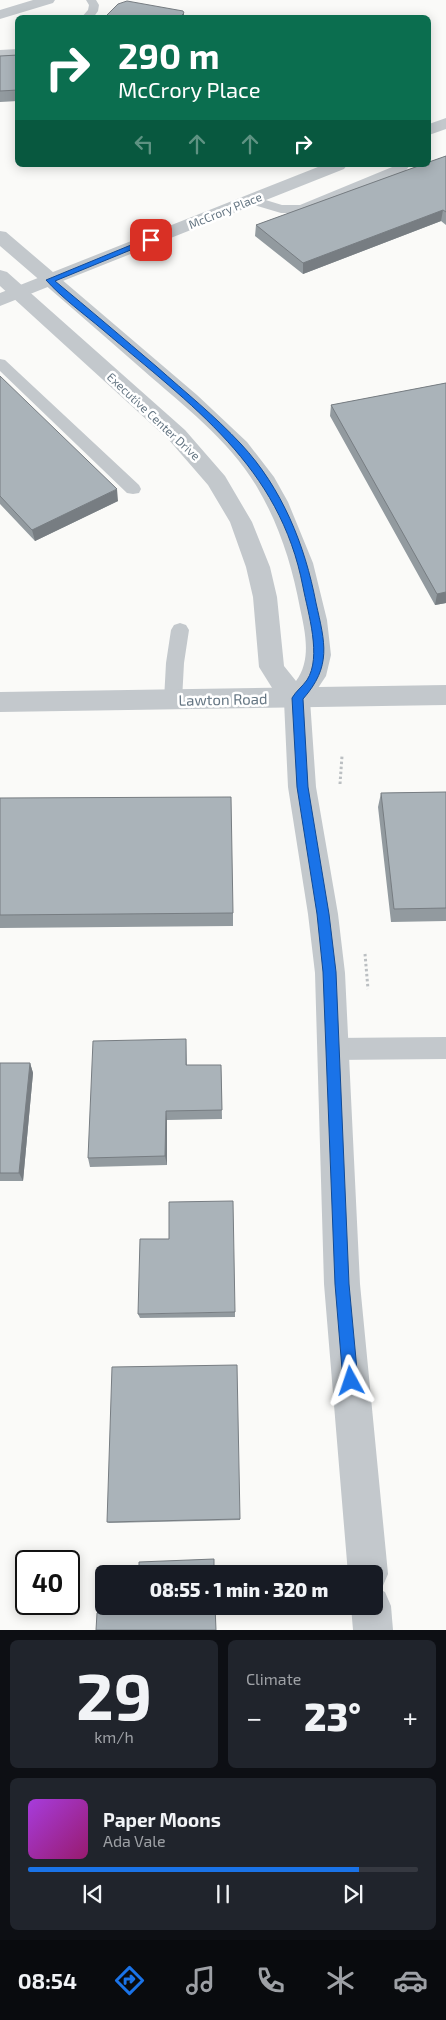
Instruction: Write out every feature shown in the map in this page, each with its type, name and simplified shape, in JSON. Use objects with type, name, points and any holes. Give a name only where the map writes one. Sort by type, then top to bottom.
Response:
[{"type":"street","points":[[0,15],[48,0]]},
{"type":"street","points":[[431,129],[446,123]]},
{"type":"street","name":"McCrory Place","points":[[9,296],[333,167]]},
{"type":"street","points":[[0,236],[205,413],[239,447],[271,491],[301,556],[316,623],[318,666],[311,682],[297,698],[302,787],[328,958],[342,1284],[367,1565]]},
{"type":"street","name":"Executive Center Drive","points":[[0,276],[9,296],[177,435],[216,481],[241,522],[258,567],[265,597],[272,667],[283,684],[297,698]]},
{"type":"street","name":"Lawton Road","points":[[0,702],[446,695]]},
{"type":"street","points":[[372,1615],[373,1630]]},
{"type":"lane","points":[[89,15],[93,11],[94,4],[91,0]]},
{"type":"lane","points":[[0,53],[15,52]]},
{"type":"lane","points":[[252,200],[281,209],[302,209],[400,170],[402,167]]},
{"type":"lane","points":[[0,363],[133,489]]},
{"type":"lane","points":[[173,700],[175,663],[180,630]]},
{"type":"lane","points":[[332,1049],[446,1048]]},
{"type":"path","points":[[340,784],[342,756]]},
{"type":"path","points":[[365,954],[368,989]]},
{"type":"building","points":[[127,1],[183,11],[184,13],[182,15],[107,15],[118,4]]},
{"type":"building","points":[[15,55],[15,90],[0,91],[0,56]]},
{"type":"building","points":[[446,156],[446,212],[443,210],[303,263],[256,225],[416,167],[431,167],[431,161]]},
{"type":"building","points":[[0,376],[117,489],[32,530],[0,496]]},
{"type":"building","points":[[446,383],[446,592],[437,594],[331,405]]},
{"type":"building","points":[[446,792],[446,908],[394,909],[381,793]]},
{"type":"building","points":[[231,797],[233,913],[0,915],[0,798]]},
{"type":"building","points":[[186,1039],[186,1065],[221,1065],[222,1110],[166,1111],[165,1156],[88,1158],[93,1041]]},
{"type":"building","points":[[0,1063],[30,1063],[19,1173],[0,1173]]},
{"type":"building","points":[[233,1201],[235,1312],[138,1314],[140,1239],[169,1239],[169,1202]]},
{"type":"building","points":[[237,1365],[240,1519],[107,1522],[112,1367]]},
{"type":"building","points":[[214,1559],[214,1565],[139,1565],[139,1562]]},
{"type":"building","points":[[97,1615],[215,1615],[216,1630],[96,1630]]},
{"type":"route","points":[[151,240],[50,280],[205,413],[239,447],[271,491],[301,556],[316,623],[319,657],[318,666],[311,682],[297,698],[302,787],[323,914],[330,972],[342,1284],[351,1381]]}]
